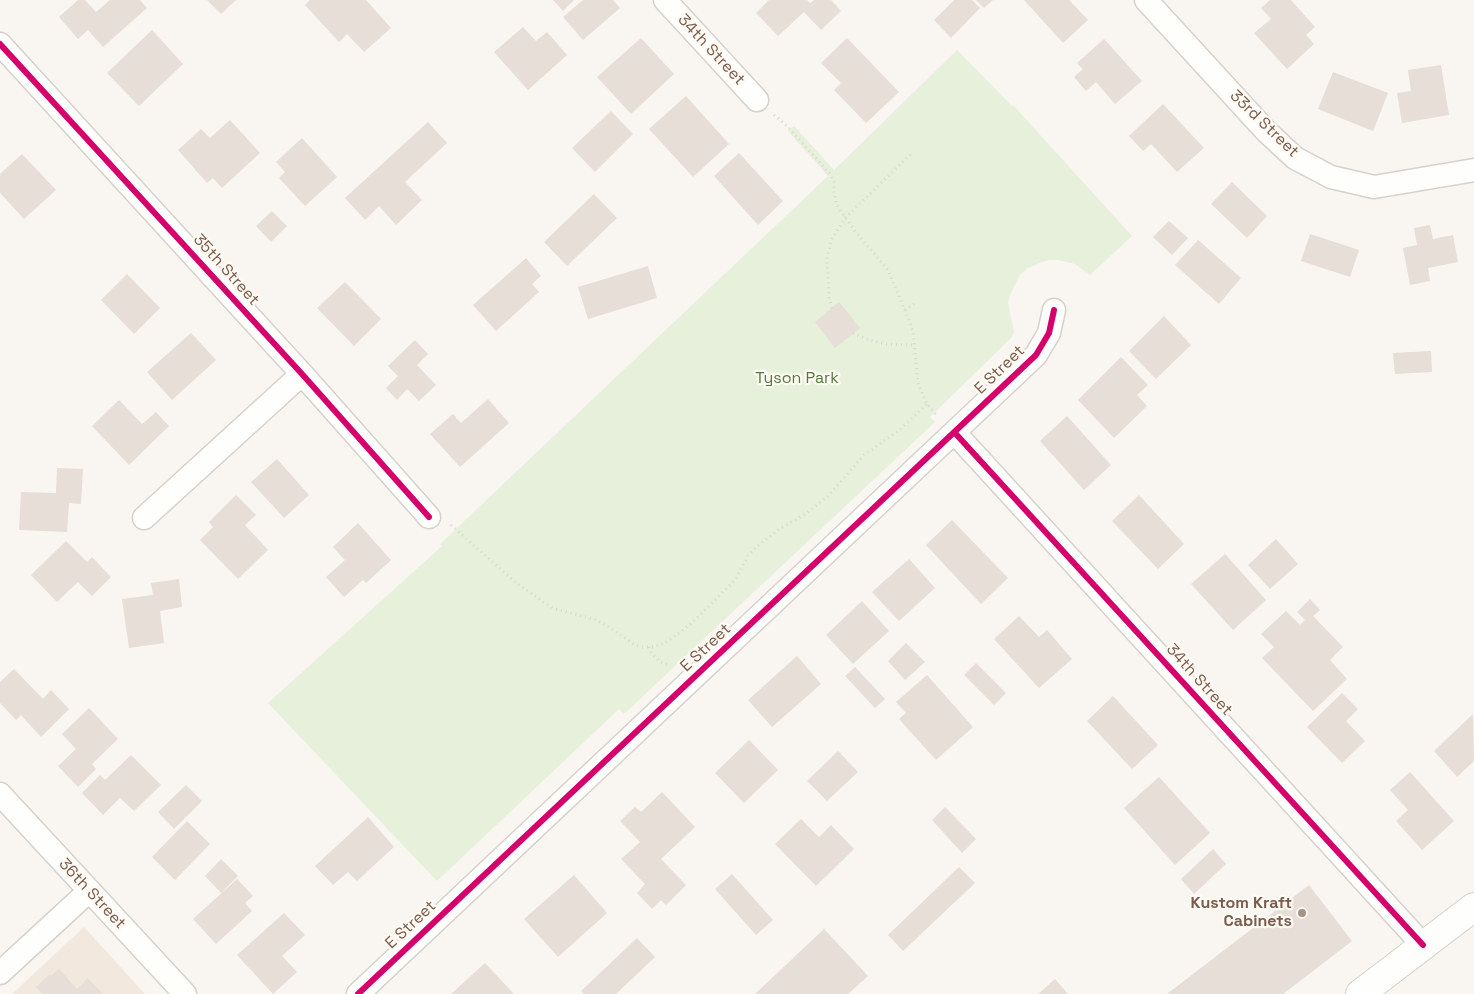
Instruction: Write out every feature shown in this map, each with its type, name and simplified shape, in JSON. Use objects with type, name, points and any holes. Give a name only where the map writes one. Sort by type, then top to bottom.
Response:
[{"type":"street","name":"34th Street","points":[[666,0],[757,100]]},
{"type":"street","name":"33rd Street","points":[[1146,0],[1266,130],[1296,158],[1331,178],[1374,187],[1474,170]]},
{"type":"street","name":"35th Street","points":[[0,44],[302,374],[429,517]]},
{"type":"street","name":"E Street","points":[[358,994],[1036,355],[1049,333],[1054,310]]},
{"type":"street","points":[[144,518],[302,374]]},
{"type":"street","name":"34th Street","points":[[955,432],[1423,945]]},
{"type":"street","name":"36th Street","points":[[0,794],[185,994]]},
{"type":"street","points":[[0,973],[89,891]]},
{"type":"street","points":[[1360,994],[1474,908]]},
{"type":"path","points":[[757,100],[787,126],[832,176],[836,203],[845,218],[888,270],[905,310],[915,345],[918,384],[926,404],[955,432]]},
{"type":"path","points":[[832,308],[829,297],[827,259],[831,241],[845,218],[911,154]]},
{"type":"path","points":[[905,310],[915,303]]},
{"type":"path","points":[[853,333],[885,344],[915,345]]},
{"type":"path","points":[[451,524],[515,582],[545,603],[555,608],[594,619],[634,644],[642,647],[652,647],[665,643],[699,616],[736,580],[748,556],[756,546],[807,513],[828,496],[864,455],[898,431],[926,404]]},
{"type":"path","points":[[649,647],[660,662],[671,667],[688,683]]},
{"type":"shaded area","points":[[84,927],[145,994],[12,994]]},
{"type":"green space","name":"Tyson Park","points":[[957,50],[1013,105],[1132,236],[1090,275],[1075,264],[1048,260],[1028,268],[1020,275],[1008,303],[1014,332],[1012,337],[930,417],[935,422],[624,714],[619,709],[437,881],[268,703],[442,546],[440,544],[828,176],[788,131],[794,126],[834,170]]},
{"type":"building","points":[[78,0],[85,0],[96,12],[110,0],[140,0],[147,8],[103,47],[88,30],[78,39],[59,17]]},
{"type":"building","points":[[207,0],[236,0],[221,14]]},
{"type":"building","points":[[310,0],[366,0],[391,28],[364,52],[347,34],[339,42],[305,5]]},
{"type":"building","points":[[553,0],[574,0],[563,11]]},
{"type":"building","points":[[583,0],[613,0],[620,8],[583,40],[563,17]]},
{"type":"building","points":[[769,0],[807,0],[810,3],[814,0],[831,0],[841,11],[821,30],[804,12],[778,36],[756,13]]},
{"type":"building","points":[[954,0],[972,0],[980,8],[951,38],[934,20]]},
{"type":"building","points":[[976,0],[993,0],[984,8]]},
{"type":"building","points":[[1024,0],[1069,0],[1088,20],[1063,43]]},
{"type":"building","points":[[1270,0],[1291,0],[1315,27],[1306,35],[1314,44],[1287,69],[1254,33],[1271,19],[1261,8]]},
{"type":"building","points":[[523,27],[536,41],[547,32],[567,55],[528,90],[494,52]]},
{"type":"building","points":[[152,30],[183,64],[139,106],[107,73]]},
{"type":"building","points":[[641,38],[674,74],[631,114],[597,77]]},
{"type":"building","points":[[847,38],[899,92],[866,123],[834,90],[841,83],[821,63]]},
{"type":"building","points":[[1104,39],[1142,81],[1115,104],[1096,82],[1086,91],[1074,77],[1083,69],[1077,63]]},
{"type":"building","points":[[1441,65],[1449,115],[1402,123],[1397,93],[1411,91],[1408,70]]},
{"type":"building","points":[[1333,72],[1388,93],[1373,131],[1318,109]]},
{"type":"building","points":[[686,96],[729,144],[693,177],[649,129]]},
{"type":"building","points":[[1163,104],[1204,148],[1177,172],[1151,144],[1143,151],[1129,136]]},
{"type":"building","points":[[611,111],[633,134],[595,172],[572,148]]},
{"type":"building","points":[[230,120],[260,153],[222,188],[213,178],[207,183],[178,150],[201,129],[210,138]]},
{"type":"building","points":[[428,122],[447,143],[405,182],[422,200],[396,225],[379,206],[365,220],[345,198]]},
{"type":"building","points":[[302,138],[337,177],[305,206],[279,178],[285,172],[276,162]]},
{"type":"building","points":[[739,153],[783,201],[758,225],[714,176]]},
{"type":"building","points":[[22,154],[56,190],[24,219],[0,193],[0,174]]},
{"type":"building","points":[[1232,182],[1267,216],[1247,238],[1211,204]]},
{"type":"building","points":[[594,194],[617,218],[567,266],[544,242]]},
{"type":"building","points":[[272,211],[287,226],[271,242],[256,226]]},
{"type":"building","points":[[1169,221],[1188,238],[1172,255],[1153,237]]},
{"type":"building","points":[[1430,225],[1433,239],[1453,235],[1458,262],[1428,268],[1430,281],[1410,285],[1403,248],[1417,245],[1414,228]]},
{"type":"building","points":[[1310,234],[1359,250],[1350,277],[1301,261]]},
{"type":"building","points":[[1198,240],[1241,278],[1219,304],[1175,265]]},
{"type":"building","points":[[526,258],[541,276],[532,284],[539,292],[496,331],[473,305]]},
{"type":"building","points":[[648,266],[657,298],[588,319],[578,287]]},
{"type":"building","points":[[127,274],[160,308],[134,334],[101,300]]},
{"type":"building","points":[[345,282],[381,319],[354,346],[317,308]]},
{"type":"building","points":[[839,302],[860,328],[835,348],[815,322]]},
{"type":"building","points":[[1164,316],[1191,345],[1156,379],[1129,351]]},
{"type":"building","points":[[191,333],[216,360],[172,400],[147,372]]},
{"type":"building","points":[[415,340],[428,354],[417,365],[436,385],[419,401],[407,389],[397,400],[386,388],[398,376],[388,366]]},
{"type":"building","points":[[1431,351],[1432,372],[1395,374],[1393,353]]},
{"type":"building","points":[[1121,357],[1148,385],[1137,395],[1147,406],[1114,438],[1078,400]]},
{"type":"building","points":[[488,399],[509,423],[460,467],[430,434],[453,414],[461,423]]},
{"type":"building","points":[[119,400],[142,424],[156,412],[169,426],[129,465],[92,426]]},
{"type":"building","points":[[1067,416],[1111,465],[1084,490],[1040,441]]},
{"type":"building","points":[[277,459],[309,495],[284,518],[251,482]]},
{"type":"building","points":[[57,468],[83,469],[81,504],[69,503],[67,532],[19,530],[21,492],[56,493]]},
{"type":"building","points":[[236,495],[256,515],[245,525],[268,550],[238,579],[200,540],[213,527],[209,522]]},
{"type":"building","points":[[1139,495],[1184,544],[1158,569],[1112,521]]},
{"type":"building","points":[[952,520],[1008,578],[981,604],[926,545]]},
{"type":"building","points":[[358,523],[391,560],[366,583],[363,580],[344,597],[326,577],[345,560],[333,547]]},
{"type":"building","points":[[1276,539],[1298,564],[1270,589],[1248,565]]},
{"type":"building","points":[[66,541],[87,562],[92,557],[111,577],[92,596],[78,582],[57,602],[31,575]]},
{"type":"building","points":[[1225,554],[1266,600],[1233,630],[1191,584]]},
{"type":"building","points":[[909,559],[935,588],[899,621],[872,592]]},
{"type":"building","points":[[179,579],[182,607],[160,611],[164,643],[129,648],[122,599],[153,595],[151,583]]},
{"type":"building","points":[[1310,599],[1320,610],[1313,616],[1343,647],[1330,660],[1347,679],[1313,711],[1262,658],[1274,647],[1261,634],[1286,611],[1300,625],[1305,620],[1297,612]]},
{"type":"building","points":[[862,601],[889,631],[853,664],[826,635]]},
{"type":"building","points":[[1019,616],[1039,637],[1047,630],[1072,659],[1039,688],[994,639]]},
{"type":"building","points":[[906,643],[925,662],[905,680],[888,661]]},
{"type":"building","points":[[797,656],[821,684],[772,727],[748,700]]},
{"type":"building","points":[[976,663],[1006,693],[994,705],[964,675]]},
{"type":"building","points":[[855,667],[885,699],[875,708],[845,676]]},
{"type":"building","points":[[14,669],[43,699],[51,690],[69,709],[41,737],[21,715],[16,720],[0,703],[0,682]]},
{"type":"building","points":[[927,675],[973,727],[936,760],[899,719],[906,713],[896,702]]},
{"type":"building","points":[[1342,693],[1358,709],[1346,721],[1365,741],[1342,763],[1307,727]]},
{"type":"building","points":[[1113,696],[1158,745],[1132,769],[1087,721]]},
{"type":"building","points":[[89,708],[118,739],[92,764],[96,769],[78,787],[58,766],[76,749],[62,734]]},
{"type":"building","points":[[1473,714],[1474,761],[1457,777],[1434,751]]},
{"type":"building","points":[[749,740],[778,770],[744,803],[715,773]]},
{"type":"building","points":[[838,751],[858,772],[827,801],[807,781]]},
{"type":"building","points":[[131,755],[161,785],[134,811],[120,798],[103,815],[82,793],[100,775],[105,780]]},
{"type":"building","points":[[1410,772],[1454,821],[1422,850],[1396,821],[1408,810],[1390,790]]},
{"type":"building","points":[[1159,777],[1210,833],[1175,865],[1124,808]]},
{"type":"building","points":[[186,785],[202,801],[174,829],[158,812]]},
{"type":"building","points":[[662,792],[695,827],[661,859],[686,885],[666,905],[661,900],[652,909],[637,893],[645,884],[621,859],[640,842],[620,821],[635,807],[641,812]]},
{"type":"building","points":[[945,807],[976,839],[962,853],[932,820]]},
{"type":"building","points":[[368,817],[394,847],[357,881],[348,872],[333,885],[315,866]]},
{"type":"building","points":[[801,819],[819,837],[831,825],[854,849],[816,886],[775,844]]},
{"type":"building","points":[[187,821],[210,844],[175,880],[152,857]]},
{"type":"building","points":[[1213,849],[1226,864],[1194,894],[1181,879]]},
{"type":"building","points":[[221,859],[238,876],[221,893],[205,876]]},
{"type":"building","points":[[959,867],[975,883],[903,951],[888,935]]},
{"type":"building","points":[[732,874],[773,920],[756,935],[715,889]]},
{"type":"building","points":[[574,875],[607,913],[558,957],[524,919]]},
{"type":"building","points":[[237,879],[253,896],[245,903],[252,911],[216,944],[193,919]]},
{"type":"building","name":"Kustom Kraft Cabinets","points":[[1309,885],[1352,941],[1283,994],[1167,994]]},
{"type":"building","points":[[284,913],[305,935],[282,956],[297,972],[273,994],[237,955]]},
{"type":"building","points":[[824,929],[868,976],[848,994],[755,994]]},
{"type":"building","points":[[637,938],[655,957],[616,994],[584,994],[581,991]]},
{"type":"building","points":[[485,963],[514,994],[451,994]]},
{"type":"building","points":[[59,969],[77,989],[88,978],[103,994],[42,994],[36,987],[50,974],[51,976]]},
{"type":"building","points":[[1055,979],[1068,994],[1038,994]]},
{"type":"cycle path","points":[[0,44],[302,374],[429,517]]},
{"type":"cycle path","points":[[358,994],[1036,355],[1049,333],[1054,310]]},
{"type":"cycle path","points":[[955,433],[1423,945]]},
{"type":"place","name":"Kustom Kraft Cabinets","points":[[1302,913]]}]
